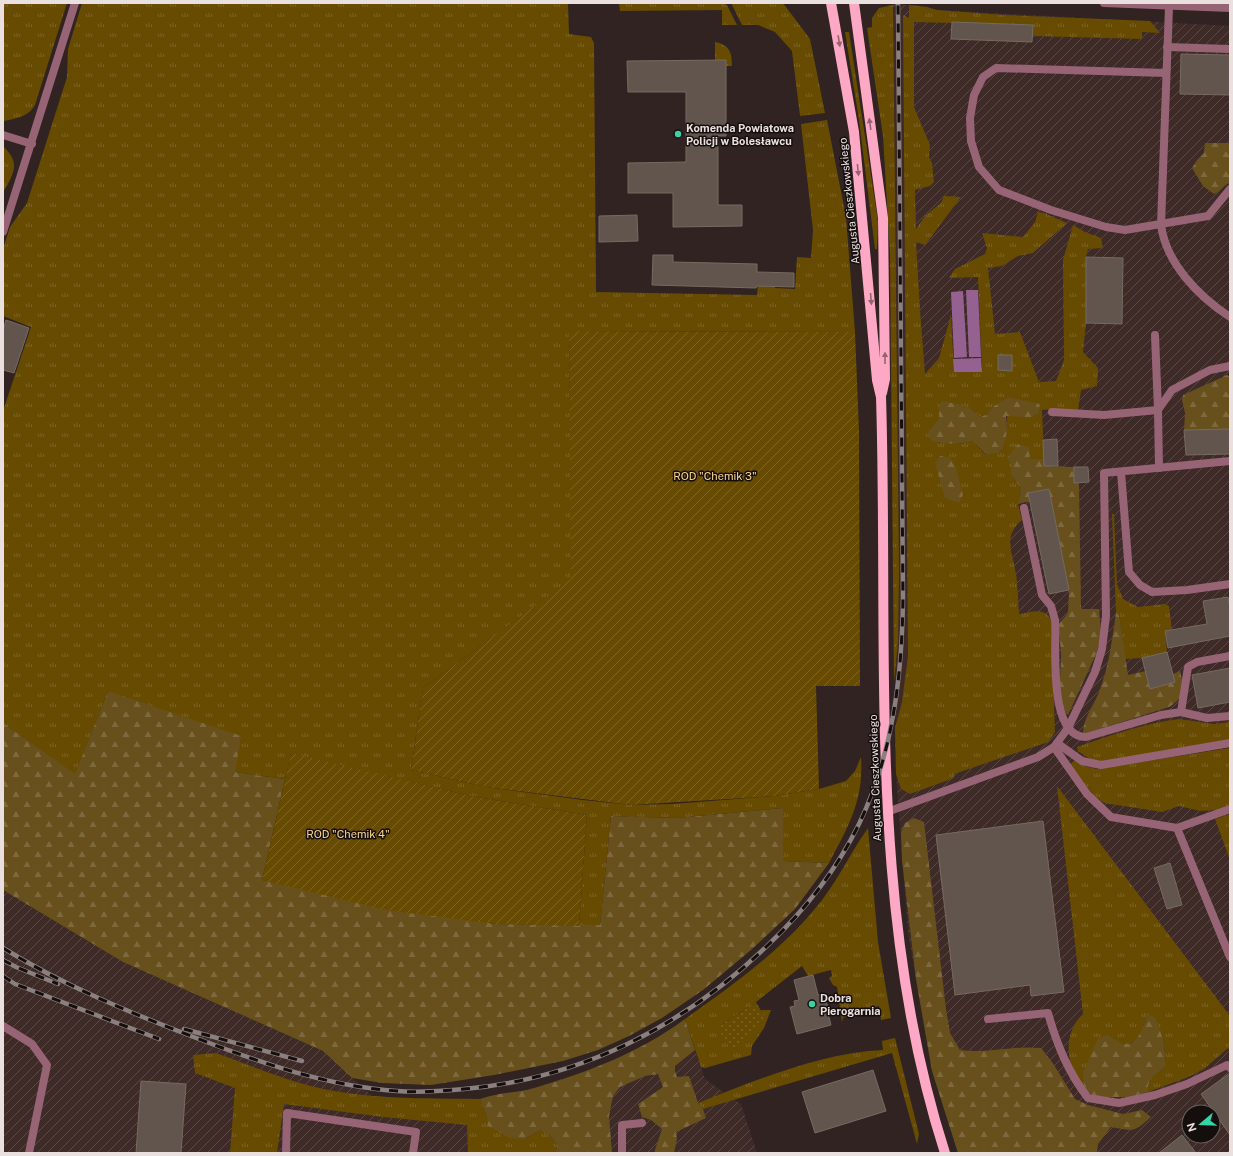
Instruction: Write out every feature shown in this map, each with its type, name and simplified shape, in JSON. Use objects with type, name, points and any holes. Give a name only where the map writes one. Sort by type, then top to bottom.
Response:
[{"type":"main road","name":"Augusta Cieszkowskiego","points":[[831,3],[854,132],[878,380],[881,397],[887,812],[897,933],[921,1070],[944,1153]]},
{"type":"main road","name":"Augusta Cieszkowskiego","points":[[854,3],[883,218],[885,379],[881,397]]},
{"type":"street","points":[[3,232],[32,144],[75,3]]},
{"type":"street","points":[[1104,3],[1169,7],[1230,8]]},
{"type":"street","points":[[1169,7],[1161,225],[1163,238],[1168,251],[1188,280],[1212,304],[1230,317]]},
{"type":"street","points":[[1167,47],[1230,49]]},
{"type":"street","points":[[1166,73],[996,68],[983,77],[974,95],[970,118],[971,141],[979,167],[999,190],[1051,210],[1106,227],[1125,230],[1208,216],[1230,189]]},
{"type":"street","points":[[3,135],[32,144]]},
{"type":"street","points":[[1155,335],[1158,410],[1158,468]]},
{"type":"street","points":[[1052,412],[1104,415],[1158,410],[1172,390],[1210,370],[1230,366]]},
{"type":"street","points":[[887,812],[1038,757],[1055,745],[1068,728],[1095,672],[1102,649],[1106,616],[1104,473],[1230,461]]},
{"type":"street","points":[[1121,472],[1129,572],[1140,585],[1152,592],[1187,590],[1230,584]]},
{"type":"street","points":[[1024,508],[1042,595],[1051,606],[1054,616],[1058,702],[1062,717],[1068,728],[1076,735],[1086,737],[1161,715],[1181,712],[1207,718],[1230,716]]},
{"type":"street","points":[[1181,712],[1188,667],[1197,662],[1230,656]]},
{"type":"street","points":[[1055,745],[1082,761],[1101,765],[1230,743]]},
{"type":"street","points":[[1055,745],[1087,794],[1111,817],[1177,828],[1230,809]]},
{"type":"street","points":[[1177,828],[1230,957]]},
{"type":"street","points":[[988,1020],[1048,1013],[1056,1040],[1074,1081],[1088,1098],[1119,1103],[1155,1095],[1187,1084],[1227,1064],[1230,1068]]},
{"type":"street","points":[[3,1026],[32,1044],[47,1065],[29,1153]]},
{"type":"street","points":[[286,1153],[288,1113],[416,1132],[413,1153]]},
{"type":"street","points":[[622,1153],[622,1125],[642,1123]]},
{"type":"shaded area","points":[[892,3],[904,3],[904,5],[937,10],[1230,26],[1230,1153],[958,1153],[932,1071],[908,933],[896,774],[918,782],[909,19],[903,15],[893,15]]},
{"type":"shaded area","points":[[888,5],[909,5],[909,310],[919,782],[896,774]]},
{"type":"shaded area","points":[[966,290],[978,290],[981,357],[969,357]]},
{"type":"shaded area","points":[[963,291],[967,357],[954,358],[951,292]]},
{"type":"shaded area","points":[[981,358],[982,372],[954,372],[953,359]]},
{"type":"shaded area","points":[[3,890],[123,962],[323,1051],[372,1096],[420,1099],[480,1099],[527,1090],[591,1070],[632,1052],[665,1034],[685,1019],[705,1079],[741,1104],[757,1153],[3,1153]]},
{"type":"green space","points":[[3,3],[67,3],[35,105],[26,115],[4,121]]},
{"type":"green space","points":[[82,3],[568,3],[569,34],[591,37],[594,43],[596,292],[757,295],[758,284],[775,285],[775,288],[795,289],[797,257],[811,258],[813,230],[801,124],[827,120],[846,217],[855,332],[569,331],[572,579],[423,688],[411,770],[486,787],[583,800],[631,805],[673,804],[774,796],[819,789],[846,781],[855,771],[861,757],[860,786],[854,812],[829,863],[783,861],[783,808],[677,818],[611,816],[600,925],[579,926],[587,815],[471,796],[291,754],[285,779],[235,772],[108,691],[75,775],[3,723],[3,411],[31,327],[3,316],[3,249],[10,227],[27,203],[67,77],[68,49]]},
{"type":"green space","points":[[619,3],[722,3],[727,5],[737,25],[722,25],[722,10],[620,11]]},
{"type":"green space","points":[[731,3],[783,3],[810,39],[825,113],[800,116],[792,51],[775,32],[758,25],[742,25]]},
{"type":"green space","points":[[893,5],[899,573],[898,642],[894,682],[890,254],[883,136],[867,28],[872,27],[872,18],[879,8]]},
{"type":"green space","points":[[909,5],[937,10],[1004,15],[1150,21],[1160,33],[1142,32],[1142,39],[1032,36],[1032,25],[914,22],[914,107],[930,145],[929,157],[932,163],[934,182],[930,186],[915,190],[916,229],[925,216],[941,203],[944,196],[961,197],[925,245],[916,242],[925,374],[939,358],[951,315],[954,372],[982,371],[978,277],[949,278],[955,269],[985,254],[987,248],[982,233],[1023,237],[1035,222],[1038,212],[1067,223],[1033,253],[1018,256],[1002,266],[988,268],[995,334],[1020,332],[1039,382],[1056,381],[1064,360],[1063,260],[1073,225],[1085,232],[1101,238],[1103,248],[1088,249],[1086,257],[1086,323],[1083,352],[1098,368],[1097,386],[1081,390],[1078,411],[1056,409],[1042,410],[1044,459],[1030,459],[1011,464],[1011,475],[1021,488],[1018,504],[1022,520],[1012,532],[1010,545],[1017,579],[1019,614],[1037,611],[1045,613],[1051,620],[1055,732],[1048,742],[954,774],[954,778],[910,794],[901,789],[896,774],[895,728],[902,702],[908,656],[903,15],[909,18]],"holes":[[[1008,398],[1005,440],[999,453],[986,455],[972,441],[959,444],[939,443],[928,432],[939,418],[969,407],[980,417],[986,415],[994,406]]]},
{"type":"green space","points":[[845,32],[849,32],[876,208],[878,223],[877,249],[875,249],[859,120]]},
{"type":"green space","points":[[715,42],[727,47],[731,53],[732,66],[726,66],[725,60],[715,60]]},
{"type":"green space","points":[[1205,143],[1230,143],[1230,183],[1214,194],[1203,186],[1192,168],[1204,153]]},
{"type":"green space","points":[[3,146],[12,158],[14,169],[3,193]]},
{"type":"green space","name":"ROD \"Chemik 3\"","points":[[569,331],[855,332],[859,431],[860,686],[816,686],[819,789],[774,796],[631,805],[486,787],[411,770],[423,688],[571,579]]},
{"type":"green space","points":[[1227,375],[1230,377],[1230,429],[1184,430],[1185,413],[1182,400],[1183,395]]},
{"type":"green space","points":[[1008,397],[1039,404],[1039,413],[1031,417],[1006,416],[1006,435],[1004,444],[999,453],[987,455],[972,441],[952,444],[931,441],[928,432],[939,418],[939,405],[943,401],[969,407],[980,417],[986,415],[994,406]]},
{"type":"green space","points":[[1018,444],[1029,447],[1030,459],[1044,459],[1044,466],[1074,467],[1074,483],[1079,483],[1081,609],[1099,609],[1101,631],[1097,652],[1068,715],[1064,710],[1061,696],[1061,653],[1058,625],[1068,613],[1069,590],[1049,489],[1028,493],[1030,501],[1018,504],[1021,488],[1011,475],[1011,464],[1007,458]]},
{"type":"green space","points":[[940,456],[950,457],[956,468],[963,495],[959,503],[945,498],[935,463]]},
{"type":"green space","points":[[1112,514],[1114,514],[1117,584],[1123,599],[1138,607],[1165,604],[1169,606],[1172,630],[1165,631],[1167,652],[1142,658],[1125,659],[1119,614],[1116,613]]},
{"type":"green space","points":[[1116,613],[1119,614],[1128,675],[1146,671],[1150,689],[1174,682],[1173,674],[1180,671],[1183,687],[1181,696],[1169,707],[1084,734],[1085,721],[1099,692],[1105,672],[1110,653]]},
{"type":"green space","points":[[108,691],[241,736],[235,772],[285,779],[262,880],[495,924],[600,925],[611,816],[677,818],[783,808],[783,861],[829,863],[795,909],[751,950],[703,990],[662,1018],[629,1036],[598,1050],[563,1061],[494,1075],[431,1085],[382,1083],[352,1078],[323,1051],[123,962],[3,890],[3,723],[75,774]]},
{"type":"green space","points":[[1179,719],[1214,724],[1230,722],[1230,739],[1104,761],[1093,761],[1078,751],[1077,747],[1114,734]]},
{"type":"green space","points":[[1230,748],[1230,805],[1217,810],[1200,811],[1179,806],[1162,812],[1104,803],[1096,797],[1078,777],[1070,764],[1075,760],[1084,766],[1097,769]]},
{"type":"green space","name":"ROD \"Chemik 4\"","points":[[291,753],[471,796],[587,815],[579,926],[495,924],[386,910],[262,880]]},
{"type":"green space","points":[[1057,786],[1230,1016],[1230,1051],[1228,1048],[1204,1069],[1186,1078],[1148,1092],[1150,1080],[1155,1074],[1166,1066],[1164,1041],[1148,1015],[1139,1035],[1131,1044],[1120,1043],[1084,1088],[1073,1069],[1070,1059],[1069,1045],[1072,1031],[1074,1025],[1083,1014]]},
{"type":"green space","points":[[1230,814],[1230,860],[1215,819]]},
{"type":"green space","points":[[914,818],[924,822],[946,1009],[950,1033],[960,1050],[980,1051],[1031,1047],[1041,1048],[1052,1062],[1075,1099],[1088,1105],[1123,1114],[1142,1110],[1151,1117],[1141,1126],[1133,1130],[1111,1127],[1098,1144],[1097,1153],[958,1153],[932,1071],[916,979],[902,861],[901,832],[905,823]]},
{"type":"green space","points":[[868,828],[878,942],[891,1018],[881,1020],[879,1006],[858,1011],[843,1018],[842,1022],[837,987],[833,985],[829,978],[832,976],[831,970],[808,976],[802,966],[756,1002],[719,1026],[740,1044],[759,1024],[762,1015],[761,1010],[771,1010],[764,1028],[752,1046],[751,1055],[705,1068],[701,1067],[685,1019],[753,969],[800,926],[829,891]]},
{"type":"green space","points":[[756,1002],[764,1016],[762,1020],[744,1041],[739,1045],[730,1048],[722,1036],[719,1026]]},
{"type":"green space","points":[[1148,1015],[1155,1017],[1164,1042],[1166,1066],[1155,1074],[1150,1080],[1148,1092],[1130,1097],[1093,1096],[1084,1088],[1083,1073],[1098,1038],[1107,1035],[1120,1043],[1131,1044],[1139,1035]]},
{"type":"green space","points":[[685,1019],[695,1050],[675,1066],[675,1071],[677,1077],[689,1076],[698,1103],[703,1109],[706,1118],[676,1132],[677,1139],[674,1153],[655,1153],[662,1129],[651,1120],[642,1117],[638,1104],[663,1087],[658,1074],[645,1076],[620,1087],[613,1096],[609,1116],[612,1153],[555,1153],[558,1144],[549,1135],[540,1130],[525,1139],[510,1138],[488,1126],[487,1117],[480,1099],[492,1095],[531,1089],[592,1069],[631,1052]]},
{"type":"green space","points":[[895,1038],[919,1134],[917,1144],[892,1053],[703,1109],[698,1103],[765,1077],[813,1062],[860,1052],[883,1050],[882,1041]]},
{"type":"green space","points":[[216,1053],[287,1079],[332,1091],[374,1096],[480,1099],[487,1117],[525,1139],[540,1130],[549,1135],[558,1144],[555,1153],[468,1153],[467,1125],[383,1117],[284,1104],[277,1153],[230,1153],[235,1088],[195,1073],[193,1055]]},
{"type":"building","points":[[952,22],[1033,25],[1032,42],[951,39]]},
{"type":"building","points":[[1181,54],[1230,55],[1230,95],[1180,94]]},
{"type":"building","points":[[726,60],[726,136],[718,136],[718,205],[742,205],[742,226],[673,227],[673,193],[628,193],[628,163],[686,162],[686,92],[628,92],[627,61]]},
{"type":"building","points":[[637,215],[638,241],[599,242],[599,216]]},
{"type":"building","points":[[653,255],[673,255],[673,262],[757,264],[757,272],[794,273],[794,287],[757,286],[756,288],[652,285]]},
{"type":"building","points":[[1086,257],[1123,258],[1122,324],[1086,323]]},
{"type":"building","points":[[6,320],[29,328],[14,373],[3,370],[3,330]]},
{"type":"building","points":[[998,355],[1012,355],[1012,371],[998,370]]},
{"type":"building","points":[[1230,429],[1230,454],[1186,455],[1184,430]]},
{"type":"building","points":[[1057,439],[1058,466],[1044,466],[1043,440]]},
{"type":"building","points":[[1074,467],[1088,467],[1089,482],[1074,483]]},
{"type":"building","points":[[1049,489],[1069,590],[1049,594],[1028,493]]},
{"type":"building","points":[[1228,597],[1230,608],[1230,636],[1168,648],[1165,631],[1207,624],[1203,601]]},
{"type":"building","points":[[1167,652],[1175,682],[1150,689],[1142,658]]},
{"type":"building","points":[[1230,668],[1230,702],[1198,708],[1192,675]]},
{"type":"building","points":[[1043,821],[1064,992],[1031,996],[1030,985],[955,995],[936,835]]},
{"type":"building","points":[[1170,863],[1182,905],[1167,909],[1154,868]]},
{"type":"building","name":"Dobra Pierogarnia","points":[[813,975],[818,995],[823,994],[830,1012],[828,1013],[831,1025],[797,1034],[790,1007],[795,1006],[794,1001],[799,1000],[794,980]]},
{"type":"building","points":[[873,1070],[886,1111],[815,1133],[802,1092]]},
{"type":"building","points":[[1230,1073],[1230,1135],[1221,1122],[1221,1104],[1208,1104],[1201,1094]]},
{"type":"building","points":[[141,1081],[186,1084],[181,1153],[136,1153]]},
{"type":"building","points":[[1181,1136],[1181,1144],[1189,1144],[1196,1153],[1159,1153]]},
{"type":"railway","points":[[3,948],[72,986],[119,1007],[216,1046],[267,1064],[344,1084],[397,1091],[430,1092],[507,1083],[549,1074],[628,1044],[665,1024],[701,1001],[735,975],[781,932],[807,904],[830,874],[859,824],[871,797],[888,742],[898,686],[903,598],[898,3]]},
{"type":"railway","points":[[3,960],[16,967],[58,984]]},
{"type":"railway","points":[[3,976],[15,984],[159,1039]]},
{"type":"railway","points":[[184,1029],[302,1061]]},
{"type":"place","name":"Komenda Powiatowa Policji w Bolesławcu","points":[[678,134]]},
{"type":"place","name":"Dobra Pierogarnia","points":[[812,1004]]}]
